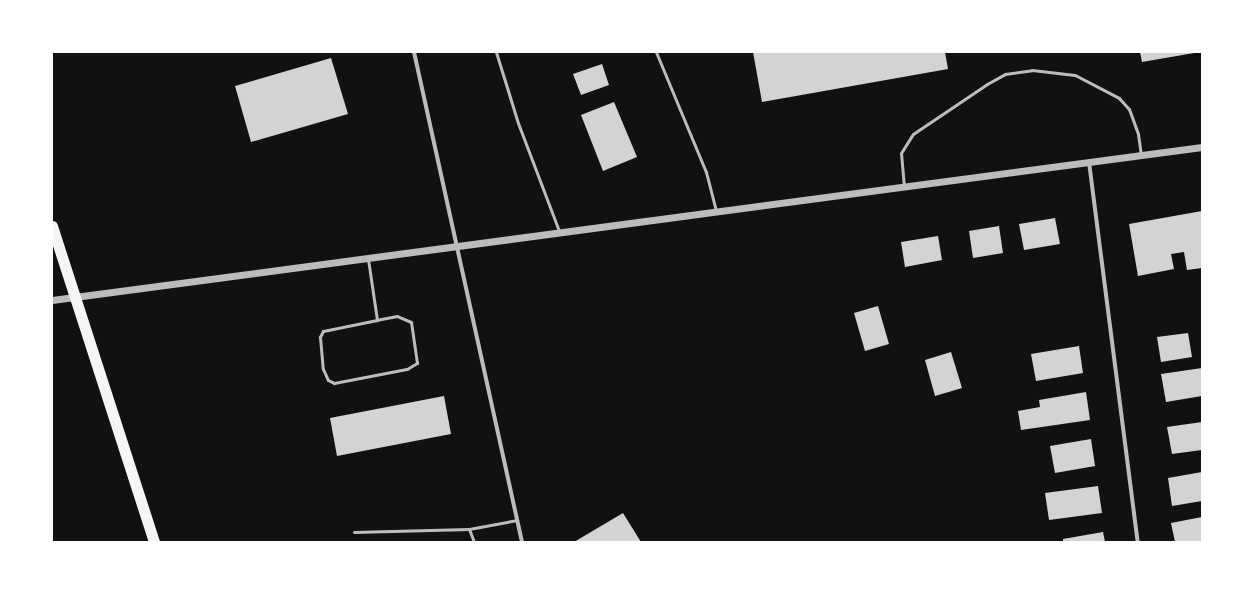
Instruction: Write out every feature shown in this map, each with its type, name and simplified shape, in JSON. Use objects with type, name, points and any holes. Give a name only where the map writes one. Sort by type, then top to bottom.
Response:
[{"type":"highway","points":[[52,226],[74,299],[154,542]]},
{"type":"street","points":[[414,52],[522,542]]},
{"type":"street","points":[[52,300],[74,299],[178,282],[1202,147]]},
{"type":"street","points":[[1089,162],[1138,542]]},
{"type":"lane","points":[[496,52],[518,123],[560,232]]},
{"type":"lane","points":[[656,52],[706,172],[717,211]]},
{"type":"lane","points":[[904,187],[901,153],[913,134],[987,84],[1005,74],[1032,70],[1075,75],[1119,98],[1129,109],[1138,134],[1141,155]]},
{"type":"lane","points":[[367,258],[377,320]]},
{"type":"lane","points":[[397,316],[411,322],[417,363],[407,370],[334,384],[328,380],[323,369],[320,337],[323,331],[377,320],[397,316]]},
{"type":"lane","points":[[354,532],[469,529],[518,520]]},
{"type":"lane","points":[[469,529],[474,542]]},
{"type":"building","points":[[753,52],[945,52],[948,69],[762,102]]},
{"type":"building","points":[[1140,52],[1194,52],[1194,53],[1142,62]]},
{"type":"building","points":[[331,58],[348,114],[251,142],[235,86]]},
{"type":"building","points":[[602,64],[609,85],[581,95],[573,74]]},
{"type":"building","points":[[614,102],[637,157],[603,171],[581,115]]},
{"type":"building","points":[[1202,211],[1202,268],[1187,270],[1184,252],[1171,254],[1174,269],[1138,276],[1129,224]]},
{"type":"building","points":[[1055,218],[1060,244],[1024,250],[1019,224]]},
{"type":"building","points":[[999,226],[1003,253],[973,258],[969,231]]},
{"type":"building","points":[[938,236],[942,260],[905,267],[901,242]]},
{"type":"building","points":[[878,306],[889,344],[865,351],[854,313]]},
{"type":"building","points":[[1188,333],[1192,357],[1161,362],[1157,337]]},
{"type":"building","points":[[1079,346],[1083,373],[1036,381],[1031,354]]},
{"type":"building","points":[[951,352],[962,388],[935,396],[925,360]]},
{"type":"building","points":[[1202,368],[1202,396],[1166,402],[1161,374]]},
{"type":"building","points":[[1086,392],[1090,420],[1021,430],[1018,411],[1040,407],[1039,400]]},
{"type":"building","points":[[444,396],[451,434],[337,456],[330,418]]},
{"type":"building","points":[[1202,422],[1202,450],[1172,454],[1167,427]]},
{"type":"building","points":[[1091,439],[1095,466],[1055,473],[1050,446]]},
{"type":"building","points":[[1202,472],[1202,501],[1172,506],[1168,478]]},
{"type":"building","points":[[1098,486],[1102,513],[1049,520],[1045,493]]},
{"type":"building","points":[[623,513],[641,542],[574,542]]},
{"type":"building","points":[[1202,517],[1202,542],[1175,542],[1171,523]]},
{"type":"building","points":[[1103,532],[1105,542],[1063,542],[1063,539]]}]
